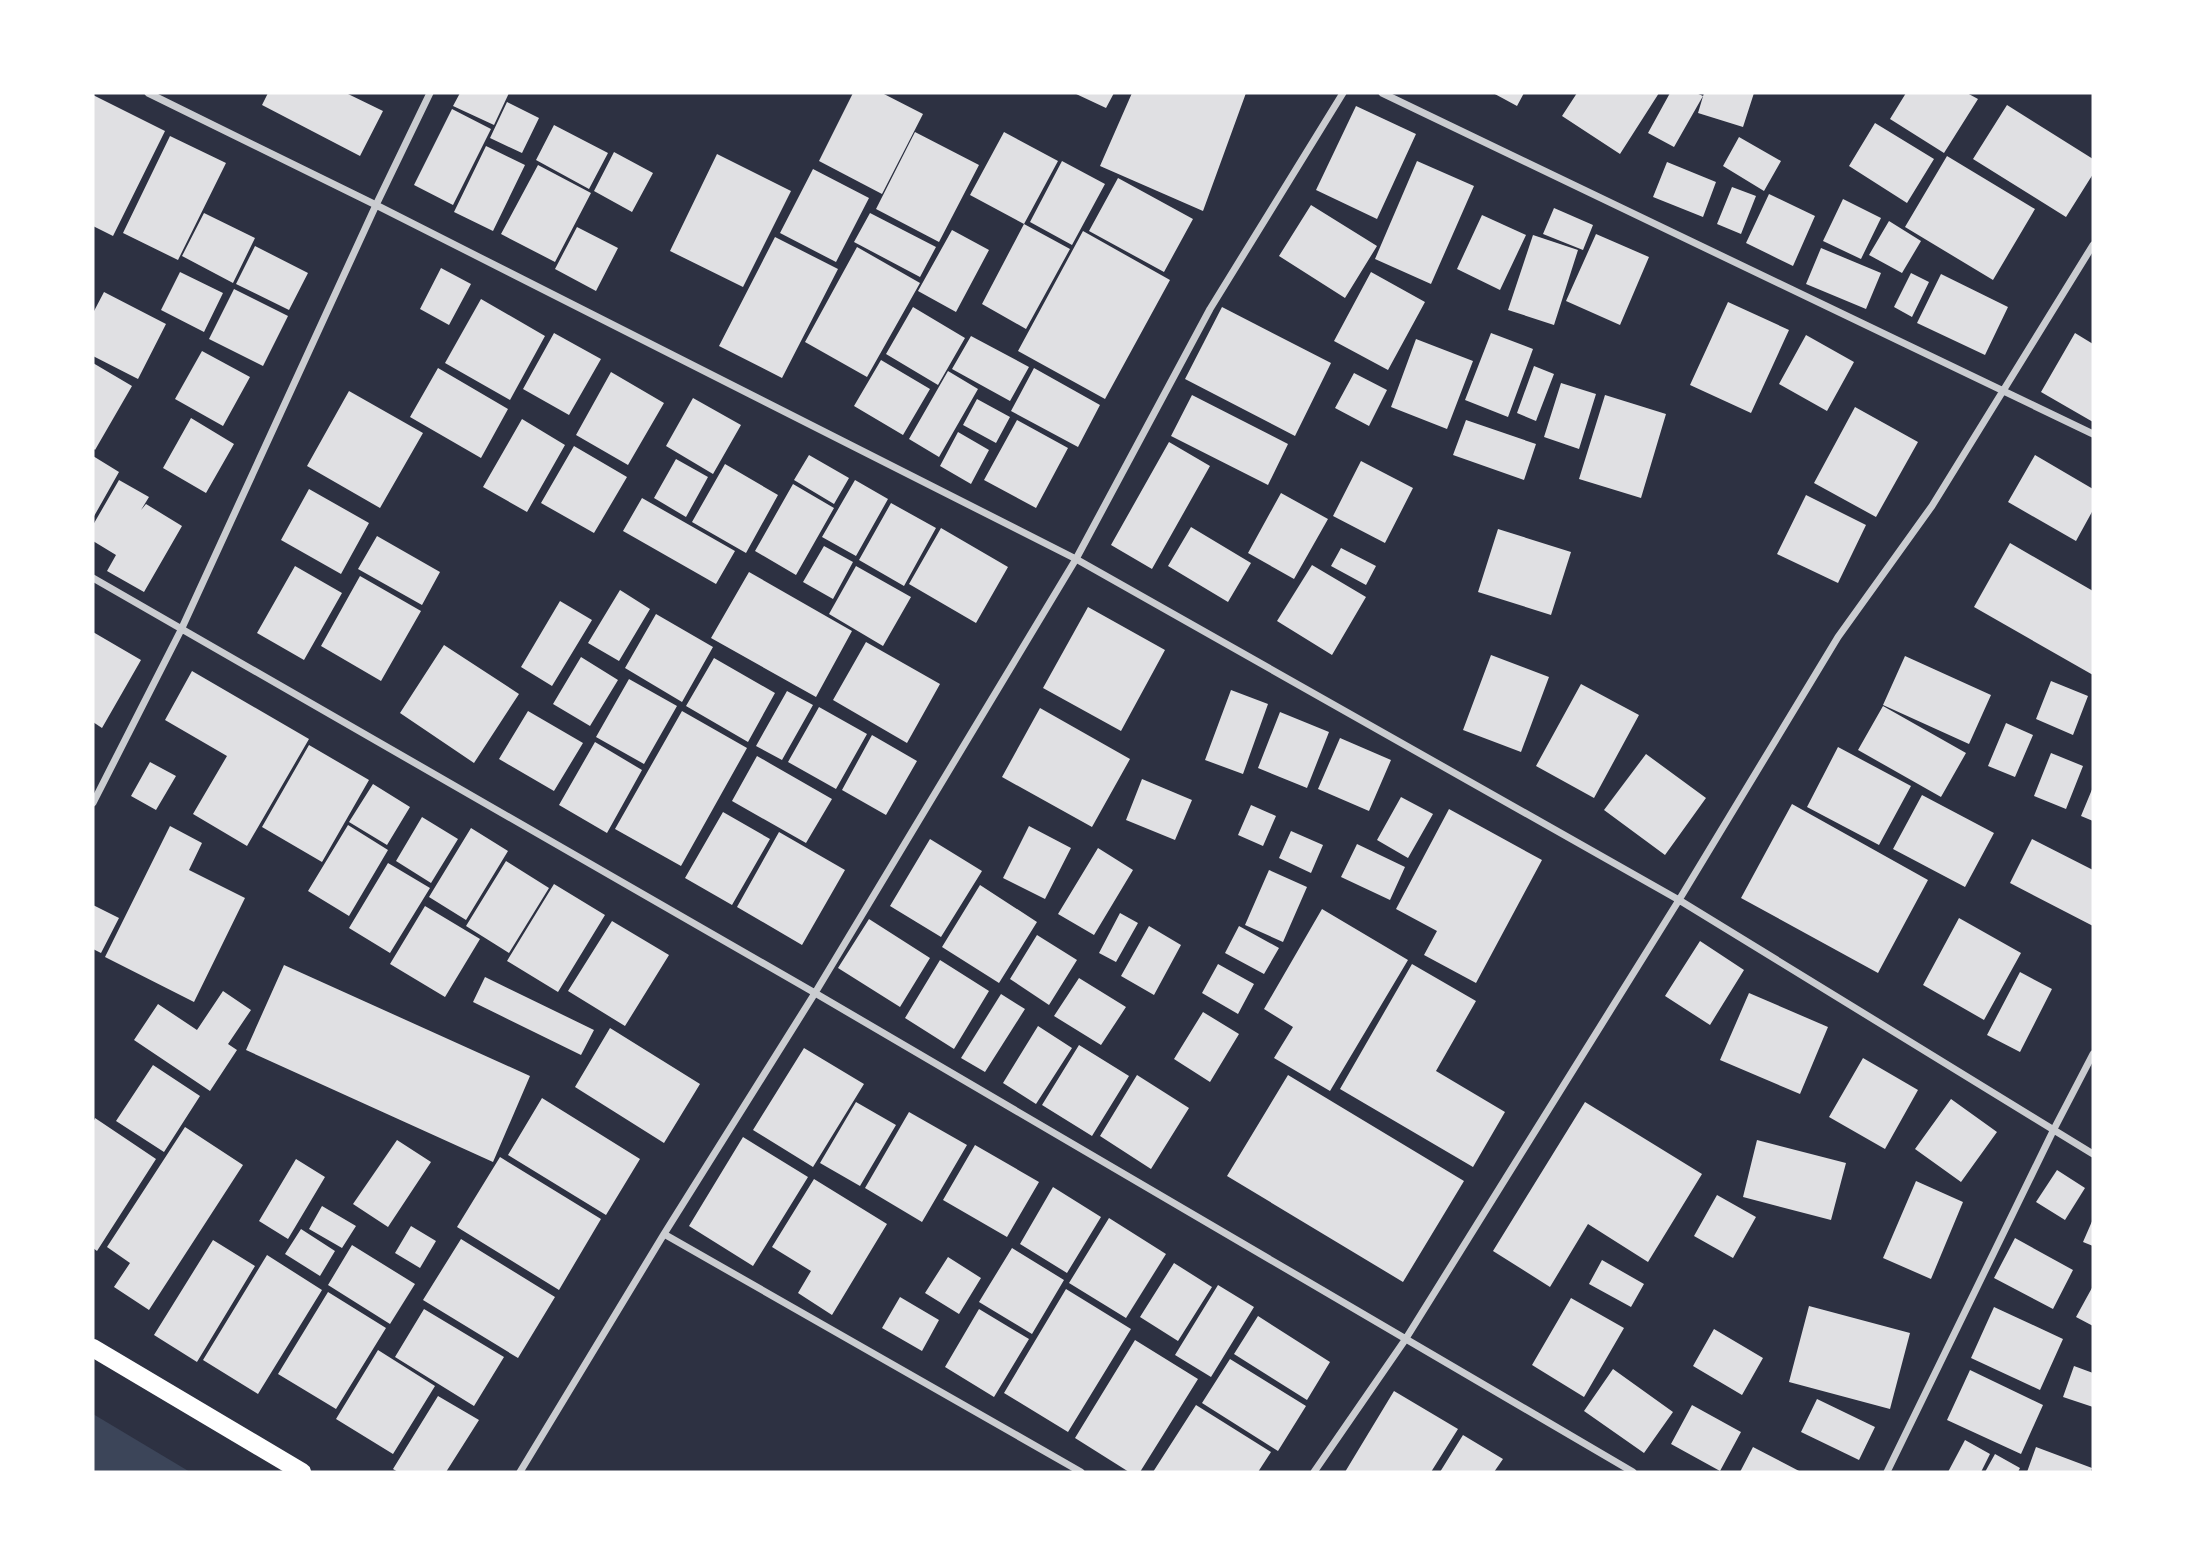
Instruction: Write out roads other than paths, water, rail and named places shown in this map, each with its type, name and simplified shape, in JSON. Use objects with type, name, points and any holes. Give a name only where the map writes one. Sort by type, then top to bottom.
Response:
[{"type":"main road","points":[[93,1348],[302,1472]]},
{"type":"street","points":[[148,93],[376,205],[1076,559],[1679,900],[2093,1154]]},
{"type":"street","points":[[93,803],[181,630],[430,93]]},
{"type":"street","points":[[520,1472],[664,1234],[815,993],[1076,559],[1210,309],[1342,93]]},
{"type":"street","points":[[1382,93],[2093,434]]},
{"type":"street","points":[[1314,1472],[1405,1340],[1679,900],[1838,637],[1932,506],[2093,245]]},
{"type":"street","points":[[93,578],[815,993],[1633,1472]]},
{"type":"street","points":[[1887,1472],[2093,1054]]},
{"type":"street","points":[[664,1234],[1081,1472]]}]
